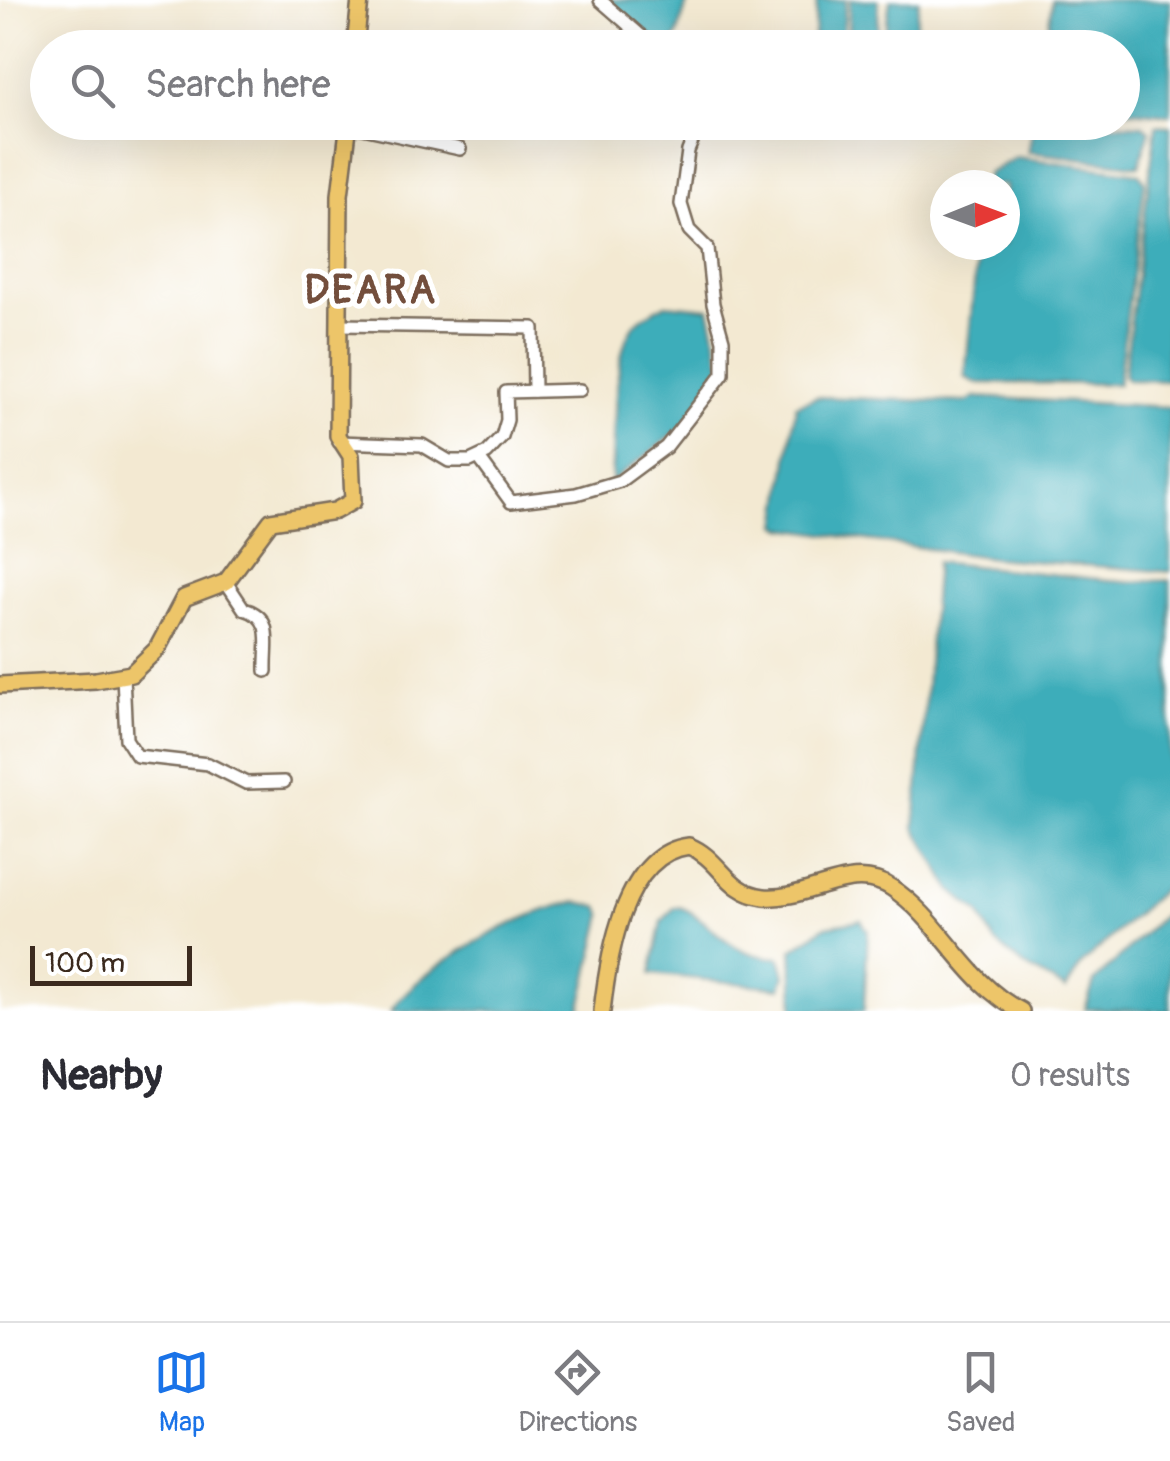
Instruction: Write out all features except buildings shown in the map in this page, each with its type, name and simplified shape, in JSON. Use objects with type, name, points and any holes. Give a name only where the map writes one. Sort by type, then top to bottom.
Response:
[{"type":"main road","points":[[357,30],[360,0]]},
{"type":"main road","points":[[0,684],[123,676],[143,666],[157,649],[184,598],[226,582],[271,520],[335,512],[353,502],[351,456],[339,442],[340,175],[346,140]]},
{"type":"main road","points":[[602,1011],[628,898],[663,857],[690,846],[702,853],[729,883],[758,896],[786,895],[851,879],[891,888],[968,972],[1020,1011]]},
{"type":"street","points":[[600,0],[634,30]]},
{"type":"street","points":[[420,140],[460,149]]},
{"type":"street","points":[[478,458],[511,502],[526,504],[620,481],[666,447],[718,382],[725,359],[707,248],[689,230],[681,204],[693,140]]},
{"type":"street","points":[[338,325],[534,328],[534,391]]},
{"type":"street","points":[[339,442],[412,444],[449,461],[478,458],[506,428],[506,392],[580,390]]},
{"type":"street","points":[[226,582],[244,609],[262,614],[266,670]]},
{"type":"street","points":[[123,676],[126,739],[136,756],[208,764],[246,783],[284,782]]},
{"type":"water","points":[[609,0],[688,0],[679,30],[640,30]]},
{"type":"water","points":[[817,0],[846,0],[843,30],[814,30]]},
{"type":"water","points":[[850,0],[879,0],[878,30],[848,30]]},
{"type":"water","points":[[890,0],[919,0],[916,30],[886,30]]},
{"type":"water","points":[[1052,0],[1170,0],[1170,115],[1140,112],[1140,30],[1048,30]]},
{"type":"water","points":[[1140,125],[1150,130],[1139,166],[1028,152],[1030,140],[1140,140]]},
{"type":"water","points":[[1156,125],[1170,126],[1167,381],[1128,380],[1124,376]]},
{"type":"water","points":[[1016,157],[1139,173],[1145,181],[1118,384],[975,383],[965,377],[977,260],[1020,260],[1020,170],[994,170]]},
{"type":"water","points":[[666,304],[709,308],[722,365],[685,426],[611,482],[617,384],[624,347],[636,323]]},
{"type":"water","points":[[817,397],[966,402],[976,397],[1170,407],[1170,572],[992,558],[784,528],[778,525],[796,405]]},
{"type":"water","points":[[936,562],[1127,582],[1170,580],[1170,883],[1081,965],[1066,989],[1023,965],[995,942],[979,913],[951,890],[915,827]]},
{"type":"water","points":[[577,902],[599,906],[603,915],[580,1011],[391,1011],[424,977],[475,943],[531,916]]},
{"type":"water","points":[[675,907],[685,909],[743,950],[780,958],[785,975],[781,988],[651,974],[662,921]]},
{"type":"water","points":[[1170,912],[1170,1011],[1085,1009],[1094,982]]},
{"type":"water","points":[[861,920],[868,931],[864,1011],[794,1011],[792,950],[826,926]]},
{"type":"district","name":"DEARA","points":[[371,289]]}]
